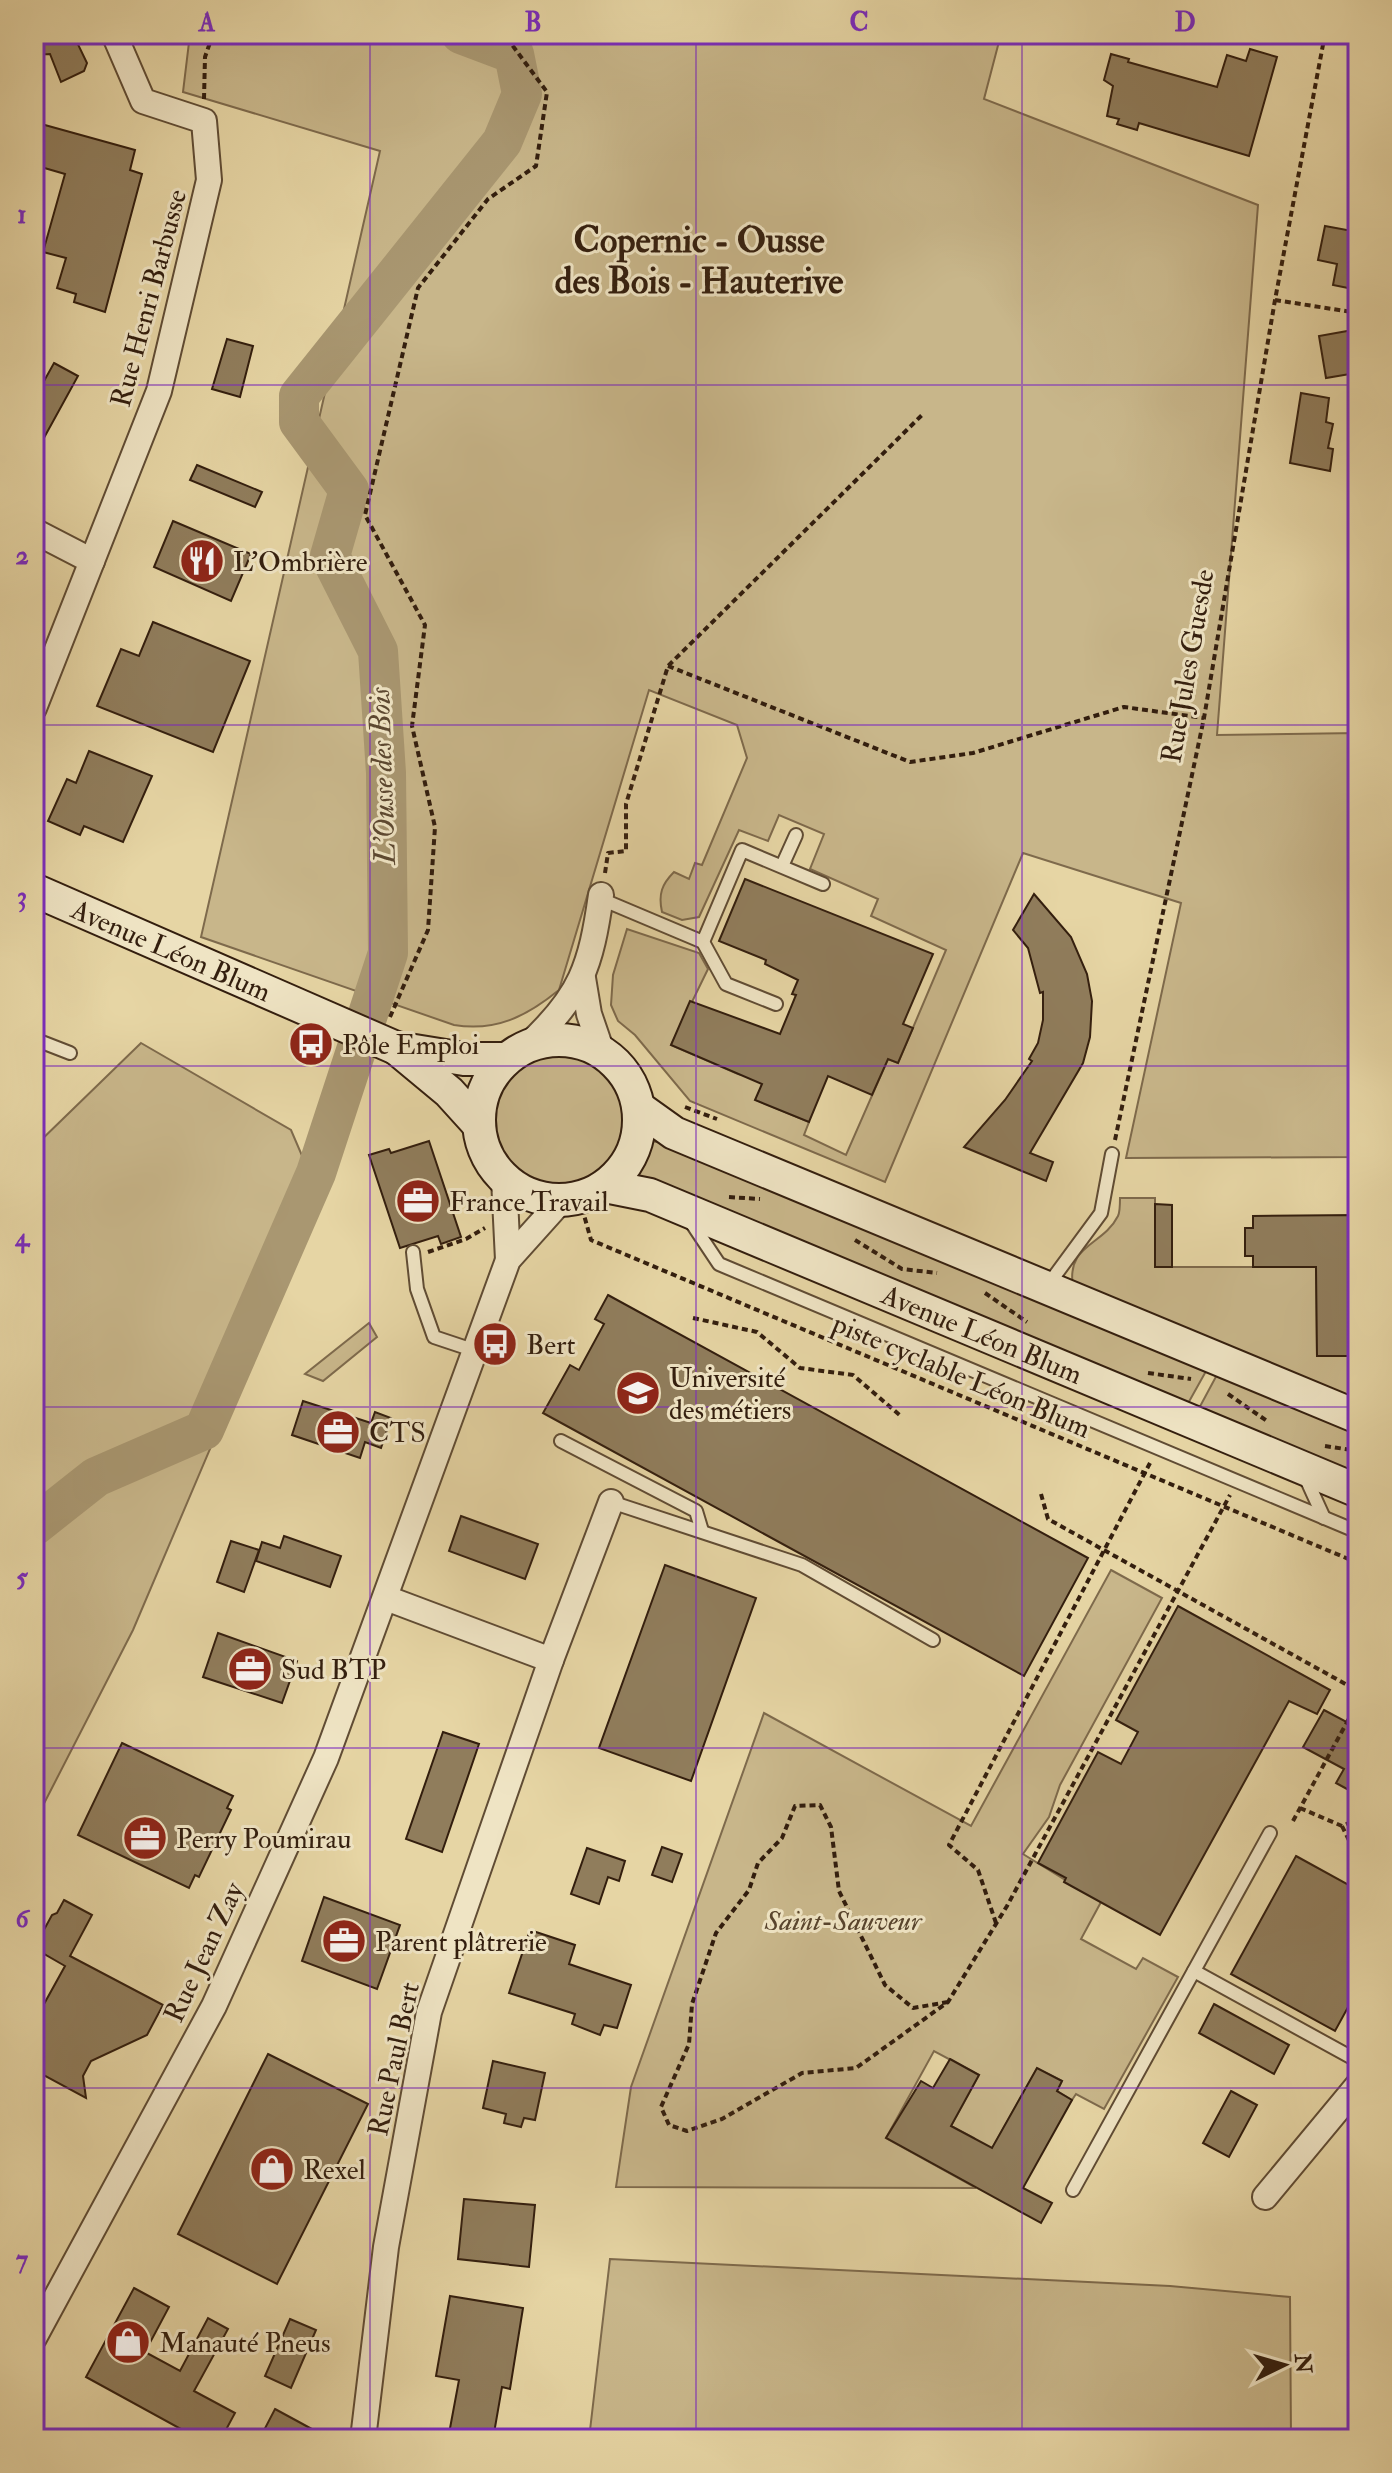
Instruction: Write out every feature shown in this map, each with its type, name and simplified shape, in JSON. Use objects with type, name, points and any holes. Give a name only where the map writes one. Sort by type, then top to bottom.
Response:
[{"type":"street","points":[[114,34],[143,101],[204,121]]},
{"type":"street","name":"Rue Henri Barbusse","points":[[34,708],[159,391],[209,180],[204,121]]},
{"type":"street","points":[[34,531],[92,561]]},
{"type":"street","name":"Avenue Léon Blum","points":[[34,890],[388,1045],[464,1059],[517,1052]]},
{"type":"street","points":[[517,1052],[553,1039],[579,1041],[602,1052],[620,1066],[632,1086],[639,1108],[639,1130],[633,1152],[622,1171],[582,1195],[521,1191],[504,1179],[482,1144],[478,1124],[481,1100],[490,1078],[517,1052],[563,1013],[583,978],[601,897]]},
{"type":"street","points":[[583,978],[589,1014],[602,1052]]},
{"type":"street","name":"Avenue Léon Blum","points":[[388,1045],[449,1092],[478,1124]]},
{"type":"street","points":[[639,1108],[674,1133],[1358,1417]]},
{"type":"street","name":"Rue Jean Zay","points":[[34,2338],[214,2006],[326,1758],[508,1260],[504,1179]]},
{"type":"street","name":"Avenue Léon Blum","points":[[582,1195],[650,1195],[1310,1456],[1358,1491]]},
{"type":"street","name":"Rue Jean Zay","points":[[508,1260],[582,1195]]},
{"type":"street","name":"Rue Paul Bert","points":[[363,2439],[386,2247],[429,2012],[551,1660],[611,1502]]},
{"type":"street","points":[[386,1598],[551,1660]]},
{"type":"street","points":[[1265,2197],[1358,2085]]},
{"type":"lane","points":[[782,866],[796,835]]},
{"type":"lane","points":[[703,942],[742,850],[823,884]]},
{"type":"lane","points":[[601,897],[703,942],[726,984],[776,1004]]},
{"type":"lane","points":[[34,1039],[70,1053]]},
{"type":"lane","points":[[1046,1287],[1101,1213],[1112,1154]]},
{"type":"lane","points":[[685,1209],[697,1235],[719,1264],[1358,1532]]},
{"type":"lane","points":[[413,1252],[417,1289],[434,1337],[476,1351]]},
{"type":"lane","points":[[561,1441],[696,1511],[702,1531]]},
{"type":"lane","points":[[1310,1456],[1324,1518]]},
{"type":"lane","points":[[611,1502],[802,1565],[933,1640]]},
{"type":"lane","points":[[1073,2190],[1270,1833]]},
{"type":"lane","points":[[1194,1971],[1358,2061]]},
{"type":"path","points":[[204,121],[205,57],[213,34]]},
{"type":"path","points":[[388,1045],[428,930],[435,827],[412,726],[425,625],[365,515],[418,288],[488,199],[536,166],[547,92],[504,34]]},
{"type":"path","name":"Rue Jules Guesde","points":[[1112,1154],[1204,718],[1275,300],[1325,34]]},
{"type":"path","points":[[1275,300],[1358,313]]},
{"type":"path","points":[[601,897],[608,853],[626,851],[626,804],[668,666],[922,415]]},
{"type":"path","points":[[668,666],[910,762],[973,753],[1124,707],[1204,718]]},
{"type":"path","name":"piste cyclable Léon Blum","points":[[582,1195],[591,1240],[1358,1563]]},
{"type":"path","points":[[726,1197],[768,1199]]},
{"type":"path","points":[[428,1252],[466,1239],[496,1221],[506,1220]]},
{"type":"path","points":[[847,1235],[902,1269],[941,1274]]},
{"type":"path","points":[[981,1291],[1040,1330]]},
{"type":"path","points":[[693,1318],[757,1332],[800,1368],[853,1375],[902,1417]]},
{"type":"path","points":[[1148,1373],[1192,1380]]},
{"type":"path","points":[[1221,1389],[1276,1428]]},
{"type":"path","points":[[1310,1456],[1358,1451]]},
{"type":"path","points":[[996,1923],[978,1870],[949,1845],[1144,1474]]},
{"type":"path","points":[[1041,1494],[1048,1519],[1358,1691]]},
{"type":"path","points":[[948,2002],[913,2008],[885,1985],[839,1891],[831,1827],[820,1805],[795,1806],[782,1838],[758,1863],[749,1890],[716,1933],[692,2004],[689,2044],[661,2107],[669,2125],[687,2131],[722,2119],[802,2073],[856,2068],[948,2002],[996,1923],[1223,1506]]},
{"type":"path","points":[[1293,1821],[1358,1702]]},
{"type":"path","points":[[1300,1808],[1342,1826],[1358,1859]]},
{"type":"path","points":[[1342,1826],[1358,1819]]},
{"type":"green space","points":[[190,34],[1001,34],[984,99],[1258,205],[1217,735],[1358,733],[1358,1157],[1126,1158],[1181,903],[1023,853],[885,1182],[690,1101],[635,1035],[618,1021],[611,1005],[613,975],[627,929],[699,953],[708,969],[671,1045],[738,1074],[764,1080],[756,1100],[809,1122],[804,1135],[846,1155],[888,1059],[898,1063],[946,950],[871,916],[878,899],[810,869],[824,834],[779,815],[768,841],[739,830],[699,917],[682,920],[662,912],[661,895],[670,876],[674,872],[689,879],[695,863],[702,865],[747,758],[737,725],[649,690],[559,990],[523,1014],[497,1024],[454,1025],[201,937],[380,151],[183,92]]},
{"type":"green space","points":[[141,1043],[291,1130],[303,1158],[301,1235],[133,1630],[34,1823],[34,1147]]},
{"type":"green space","points":[[561,1052],[587,1057],[608,1072],[623,1093],[628,1119],[623,1145],[608,1166],[587,1181],[561,1186],[535,1181],[514,1166],[499,1145],[494,1119],[499,1093],[514,1072],[535,1057]]},
{"type":"green space","points":[[651,1141],[663,1143],[1210,1364],[1186,1407],[637,1179]]},
{"type":"green space","points":[[1120,1198],[1155,1198],[1155,1267],[1316,1267],[1317,1356],[1358,1356],[1358,1403],[1073,1287],[1075,1262],[1111,1226],[1119,1214]]},
{"type":"green space","points":[[369,1323],[377,1337],[323,1381],[305,1374]]},
{"type":"green space","points":[[1219,1371],[1358,1429],[1358,1480],[1197,1412]]},
{"type":"green space","name":"Saint-Sauveur","points":[[1111,1570],[1162,1598],[1060,1785],[1049,1817],[1023,1854],[1101,1902],[1081,1939],[1136,1969],[1143,1958],[1178,1977],[1104,2109],[1076,2094],[1072,2100],[1057,2091],[1062,2081],[1037,2068],[988,2156],[974,2138],[951,2126],[979,2075],[934,2051],[886,2138],[976,2188],[616,2187],[631,2087],[764,1713],[971,1826]]},
{"type":"green space","points":[[610,2259],[1170,2286],[1290,2297],[1291,2439],[589,2439]]},
{"type":"building","points":[[58,34],[73,34],[87,63],[84,71],[61,82],[50,54],[34,55],[34,45]]},
{"type":"building","points":[[1250,49],[1277,57],[1249,156],[1139,123],[1137,130],[1117,124],[1119,119],[1107,116],[1113,86],[1104,80],[1111,54],[1129,59],[1128,62],[1217,87],[1227,55],[1246,61]]},
{"type":"building","points":[[34,122],[135,150],[130,170],[142,174],[105,312],[74,302],[76,294],[57,288],[66,258],[43,252],[65,174],[34,165]]},
{"type":"building","points":[[1325,226],[1358,232],[1358,290],[1333,285],[1337,264],[1318,260]]},
{"type":"building","points":[[1353,330],[1356,373],[1326,378],[1319,336]]},
{"type":"building","points":[[227,339],[253,346],[240,397],[212,389]]},
{"type":"building","points":[[54,363],[78,376],[34,456],[34,399]]},
{"type":"building","points":[[1301,393],[1329,398],[1326,422],[1333,424],[1328,448],[1333,449],[1330,471],[1290,463]]},
{"type":"building","points":[[197,465],[262,492],[255,507],[190,480]]},
{"type":"building","points":[[173,521],[251,554],[231,601],[154,567]]},
{"type":"building","points":[[153,622],[250,661],[213,752],[97,706],[121,649],[139,656]]},
{"type":"building","points":[[89,751],[152,776],[123,842],[84,826],[80,835],[48,821],[67,779],[76,783]]},
{"type":"building","points":[[745,879],[933,954],[903,1024],[913,1028],[898,1063],[888,1059],[872,1095],[828,1076],[809,1122],[755,1100],[762,1084],[671,1045],[690,1001],[780,1034],[796,995],[792,994],[798,980],[765,964],[766,960],[719,941]]},
{"type":"building","points":[[1034,894],[1071,937],[1087,974],[1092,1001],[1090,1037],[1083,1063],[1030,1153],[1053,1162],[1046,1181],[964,1147],[1005,1100],[1032,1061],[1029,1059],[1038,1043],[1043,1020],[1043,992],[1040,993],[1028,948],[1013,930]]},
{"type":"building","points":[[429,1141],[461,1237],[441,1244],[438,1236],[400,1248],[369,1155],[389,1149],[391,1153]]},
{"type":"building","points":[[1155,1204],[1172,1205],[1172,1267],[1155,1267]]},
{"type":"building","points":[[1358,1215],[1358,1356],[1317,1356],[1316,1267],[1253,1267],[1253,1256],[1245,1256],[1245,1228],[1253,1228],[1253,1216]]},
{"type":"building","points":[[608,1295],[1088,1558],[1024,1676],[543,1413],[570,1365],[579,1370],[604,1324],[595,1319]]},
{"type":"building","points":[[303,1401],[371,1423],[375,1412],[391,1418],[381,1448],[365,1442],[360,1458],[292,1435]]},
{"type":"building","points":[[461,1516],[538,1544],[525,1579],[449,1551]]},
{"type":"building","points":[[284,1536],[341,1556],[330,1587],[256,1561],[262,1542],[280,1548]]},
{"type":"building","points":[[231,1541],[259,1550],[244,1592],[217,1582]]},
{"type":"building","points":[[665,1565],[756,1598],[691,1781],[599,1748]]},
{"type":"building","points":[[1178,1606],[1330,1690],[1317,1714],[1289,1701],[1160,1935],[1064,1882],[1066,1878],[1038,1863],[1098,1752],[1121,1764],[1138,1732],[1116,1720]]},
{"type":"building","points":[[218,1633],[297,1661],[282,1703],[203,1677]]},
{"type":"building","points":[[1324,1710],[1358,1728],[1358,1795],[1336,1783],[1344,1769],[1303,1747]]},
{"type":"building","points":[[443,1732],[479,1744],[442,1852],[406,1839]]},
{"type":"building","points":[[122,1743],[233,1796],[227,1808],[231,1810],[199,1877],[195,1875],[189,1888],[78,1835]]},
{"type":"building","points":[[662,1847],[682,1854],[672,1882],[652,1875]]},
{"type":"building","points":[[587,1848],[625,1861],[619,1881],[608,1877],[599,1904],[571,1894]]},
{"type":"building","points":[[1296,1856],[1358,1890],[1358,1989],[1335,2031],[1231,1974]]},
{"type":"building","points":[[324,1897],[400,1925],[377,1989],[302,1961]]},
{"type":"building","points":[[64,1900],[92,1915],[70,1956],[163,2005],[147,2035],[91,2061],[83,2076],[86,2098],[34,2070],[34,2010],[39,2013],[65,1966],[34,1948]]},
{"type":"building","points":[[530,1930],[575,1945],[569,1964],[631,1985],[617,2028],[604,2025],[600,2035],[572,2024],[575,2014],[509,1993]]},
{"type":"building","points":[[1214,2004],[1289,2045],[1274,2074],[1199,2033]]},
{"type":"building","points":[[268,2054],[368,2104],[277,2284],[178,2234]]},
{"type":"building","points":[[950,2059],[979,2075],[951,2126],[992,2148],[1037,2068],[1062,2081],[1057,2091],[1072,2100],[1023,2188],[1052,2203],[1041,2223],[886,2138],[921,2081],[933,2088]]},
{"type":"building","points":[[493,2061],[545,2073],[535,2120],[524,2118],[521,2127],[504,2123],[506,2114],[483,2108]]},
{"type":"building","points":[[1231,2091],[1257,2105],[1229,2157],[1203,2143]]},
{"type":"building","points":[[464,2199],[535,2205],[529,2267],[458,2259]]},
{"type":"building","points":[[134,2288],[169,2307],[145,2352],[180,2371],[208,2318],[228,2329],[194,2391],[235,2413],[221,2439],[199,2439],[86,2377]]},
{"type":"building","points":[[450,2296],[523,2308],[510,2389],[502,2387],[493,2439],[448,2439],[459,2380],[436,2376]]},
{"type":"building","points":[[290,2319],[316,2330],[291,2388],[265,2376]]},
{"type":"building","points":[[275,2409],[330,2439],[271,2439],[262,2434]]},
{"type":"waterway","name":"L'Ousse des Bois","points":[[34,1526],[96,1477],[204,1430],[316,1173],[388,953],[386,773],[378,651],[330,556],[349,490],[299,422],[299,396],[502,142],[522,94],[514,54],[461,34]]},
{"type":"place","name":"L'Ombrière","points":[[202,561]]},
{"type":"place","name":"Pôle Emploi","points":[[311,1044]]},
{"type":"place","name":"France Travail","points":[[418,1201]]},
{"type":"place","name":"Bert","points":[[495,1344]]},
{"type":"place","name":"Université des métiers","points":[[638,1393]]},
{"type":"place","name":"CTS","points":[[338,1432]]},
{"type":"place","name":"Sud BTP","points":[[250,1669]]},
{"type":"place","name":"Perry Poumirau","points":[[145,1838]]},
{"type":"place","name":"Parent plâtrerie","points":[[344,1941]]},
{"type":"place","name":"Rexel","points":[[272,2169]]},
{"type":"place","name":"Manauté Pneus","points":[[128,2342]]},
{"type":"district","name":"Copernic - Ousse des Bois - Hauterive","points":[[699,260]]}]
